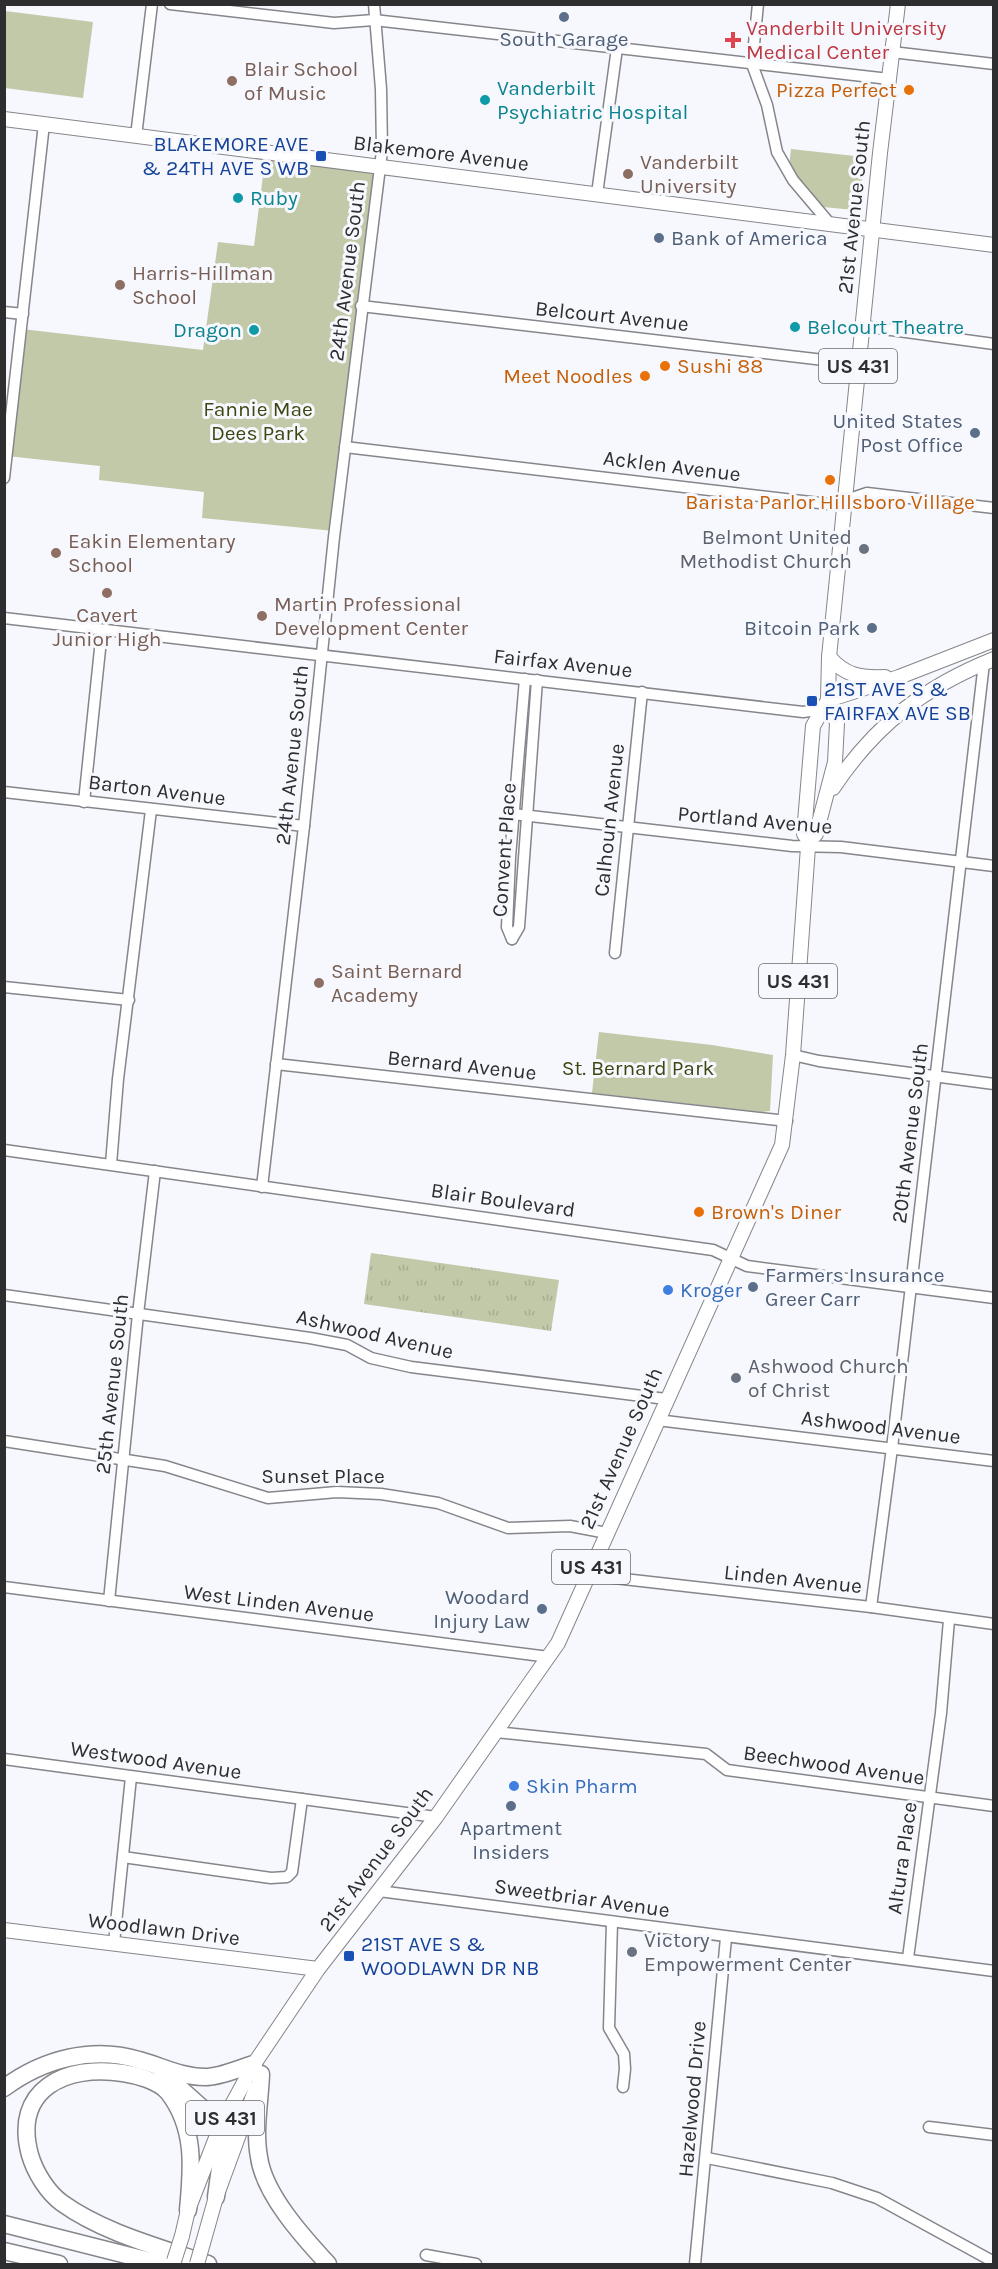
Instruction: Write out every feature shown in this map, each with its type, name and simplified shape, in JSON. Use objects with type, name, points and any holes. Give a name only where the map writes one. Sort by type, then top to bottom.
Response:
[{"type":"highway","points":[[4,2088],[68,2057],[92,2053],[120,2055],[189,2076],[208,2077],[258,2069],[258,2155],[261,2169],[268,2185],[302,2236],[328,2265]]},
{"type":"highway","points":[[157,2067],[221,2125],[224,2139],[216,2197]]},
{"type":"highway","points":[[188,2210],[192,2159],[189,2137],[167,2091],[139,2075],[101,2070],[70,2073],[44,2089],[29,2110],[26,2140],[34,2170],[60,2202],[95,2223],[208,2265]]},
{"type":"highway","points":[[4,2224],[162,2265]]},
{"type":"highway","points":[[4,2251],[59,2265]]},
{"type":"main road","name":"21st Avenue South","points":[[808,844],[816,834],[835,762],[837,723],[828,700],[829,657],[843,502],[898,4]]},
{"type":"main road","name":"Blakemore Avenue","points":[[4,119],[993,245]]},
{"type":"main road","points":[[828,700],[899,677],[993,640]]},
{"type":"main road","points":[[829,657],[839,667],[855,676],[899,677]]},
{"type":"main road","points":[[827,797],[854,756],[890,720],[938,686],[989,661]]},
{"type":"main road","name":"21st Avenue South","points":[[258,2069],[276,2032],[318,1969],[436,1817],[549,1657],[770,1174],[782,1144],[787,1121],[808,844],[804,834],[813,726],[828,700]]},
{"type":"main road","name":"Woodlawn Drive","points":[[4,1930],[318,1969]]},
{"type":"main road","name":"US 431","points":[[173,2265],[188,2210],[221,2125],[258,2069]]},
{"type":"main road","name":"US 431","points":[[197,2265],[216,2197],[258,2069]]},
{"type":"street","points":[[136,136],[152,4]]},
{"type":"street","points":[[170,4],[334,23],[374,20],[889,80]]},
{"type":"street","name":"24th Avenue South","points":[[262,1187],[345,447],[380,166],[381,89],[374,4]]},
{"type":"street","points":[[758,4],[752,64],[767,105],[777,152],[784,166],[831,225]]},
{"type":"street","points":[[597,194],[617,48]]},
{"type":"street","points":[[892,52],[993,64]]},
{"type":"street","points":[[5,473],[44,124]]},
{"type":"street","name":"Belcourt Avenue","points":[[362,306],[858,364]]},
{"type":"street","points":[[4,312],[23,314]]},
{"type":"street","points":[[862,326],[993,344]]},
{"type":"street","name":"Acklen Avenue","points":[[345,447],[831,504],[843,502],[857,494],[867,493],[993,508]]},
{"type":"street","name":"Fairfax Avenue","points":[[4,618],[803,712],[817,710],[828,700]]},
{"type":"street","points":[[84,802],[102,630]]},
{"type":"street","name":"20th Avenue South","points":[[871,1607],[961,862],[989,661]]},
{"type":"street","name":"Convent Place","points":[[525,679],[513,813],[507,927],[512,939],[519,927],[537,680]]},
{"type":"street","name":"Calhoun Avenue","points":[[615,952],[642,692]]},
{"type":"street","name":"Barton Avenue","points":[[4,792],[304,826]]},
{"type":"street","points":[[111,1164],[118,1079],[151,810]]},
{"type":"street","name":"Portland Avenue","points":[[513,813],[627,829],[841,847],[993,866]]},
{"type":"street","points":[[4,987],[129,1000]]},
{"type":"street","points":[[793,1055],[819,1061],[993,1084]]},
{"type":"street","name":"Bernard Avenue","points":[[276,1064],[787,1121]]},
{"type":"street","name":"Blair Boulevard","points":[[4,1150],[713,1250],[747,1266],[993,1298]]},
{"type":"street","name":"25th Avenue South","points":[[109,1601],[155,1171]]},
{"type":"street","name":"Ashwood Avenue","points":[[4,1295],[347,1345],[371,1358],[411,1367],[666,1399]]},
{"type":"street","name":"Ashwood Avenue","points":[[657,1420],[993,1461]]},
{"type":"street","name":"Sunset Place","points":[[4,1441],[165,1466],[268,1498],[337,1492],[381,1494],[446,1505],[508,1528],[570,1526],[607,1533]]},
{"type":"street","name":"Linden Avenue","points":[[588,1575],[871,1607],[949,1620],[993,1624]]},
{"type":"street","name":"West Linden Avenue","points":[[4,1587],[549,1657]]},
{"type":"street","name":"Altura Place","points":[[908,1958],[930,1798],[949,1620]]},
{"type":"street","name":"Beechwood Avenue","points":[[496,1732],[706,1754],[727,1770],[993,1806]]},
{"type":"street","name":"Westwood Avenue","points":[[4,1759],[436,1817]]},
{"type":"street","points":[[114,1943],[132,1777]]},
{"type":"street","points":[[123,1857],[271,1878],[287,1877],[292,1872],[302,1799]]},
{"type":"street","name":"Sweetbriar Avenue","points":[[379,1891],[726,1938],[908,1958],[993,1971]]},
{"type":"street","points":[[612,1922],[609,2028],[624,2054],[625,2069],[622,2087]]},
{"type":"street","name":"Hazelwood Drive","points":[[695,2265],[707,2158],[726,1938]]},
{"type":"street","points":[[929,2127],[993,2135]]},
{"type":"street","points":[[707,2158],[832,2183],[877,2198],[980,2260],[993,2262]]},
{"type":"street","points":[[426,2255],[476,2265]]},
{"type":"green space","points":[[5,11],[93,22],[83,98],[5,88]]},
{"type":"green space","points":[[791,149],[864,157],[859,207],[854,210],[823,207],[789,167]]},
{"type":"green space","name":"Fannie Mae Dees Park","points":[[266,152],[380,166],[334,531],[202,518],[204,492],[99,480],[100,466],[7,456],[22,329],[203,350],[218,242],[254,246]]},
{"type":"green space","name":"St. Bernard Park","points":[[599,1032],[712,1045],[773,1055],[770,1111],[761,1112],[592,1093]]},
{"type":"green space","points":[[371,1253],[559,1280],[551,1331],[364,1304]]},
{"type":"place","name":"South Garage","points":[[564,17]]},
{"type":"place","name":"Vanderbilt University Medical Center","points":[[733,40]]},
{"type":"place","name":"Blair School of Music","points":[[232,81]]},
{"type":"place","name":"Pizza Perfect","points":[[909,90]]},
{"type":"place","name":"Vanderbilt Psychiatric Hospital","points":[[485,100]]},
{"type":"place","name":"BLAKEMORE AVE & 24TH AVE S WB","points":[[321,156]]},
{"type":"place","name":"Vanderbilt University","points":[[628,174]]},
{"type":"place","name":"Ruby","points":[[238,198]]},
{"type":"place","name":"Bank of America","points":[[659,238]]},
{"type":"place","name":"Harris-Hillman School","points":[[120,285]]},
{"type":"place","name":"Belcourt Theatre","points":[[795,327]]},
{"type":"place","name":"Dragon","points":[[254,330]]},
{"type":"place","name":"Sushi 88","points":[[665,366]]},
{"type":"place","name":"Meet Noodles","points":[[645,376]]},
{"type":"place","name":"United States Post Office","points":[[975,433]]},
{"type":"place","name":"Barista Parlor Hillsboro Village","points":[[830,480]]},
{"type":"place","name":"Belmont United Methodist Church","points":[[864,549]]},
{"type":"place","name":"Eakin Elementary School","points":[[56,553]]},
{"type":"place","name":"Cavert Junior High","points":[[107,593]]},
{"type":"place","name":"Martin Professional Development Center","points":[[262,616]]},
{"type":"place","name":"Bitcoin Park","points":[[872,628]]},
{"type":"place","name":"21ST AVE S & FAIRFAX AVE SB","points":[[812,701]]},
{"type":"place","name":"Saint Bernard Academy","points":[[319,983]]},
{"type":"place","name":"Brown's Diner","points":[[699,1212]]},
{"type":"place","name":"Farmers Insurance Greer Carr","points":[[753,1287]]},
{"type":"place","name":"Kroger","points":[[668,1290]]},
{"type":"place","name":"Ashwood Church of Christ","points":[[736,1378]]},
{"type":"place","name":"Woodard Injury Law","points":[[542,1609]]},
{"type":"place","name":"Skin Pharm","points":[[514,1786]]},
{"type":"place","name":"Apartment Insiders","points":[[511,1806]]},
{"type":"place","name":"Victory Empowerment Center","points":[[632,1952]]},
{"type":"place","name":"21ST AVE S & WOODLAWN DR NB","points":[[349,1956]]}]
